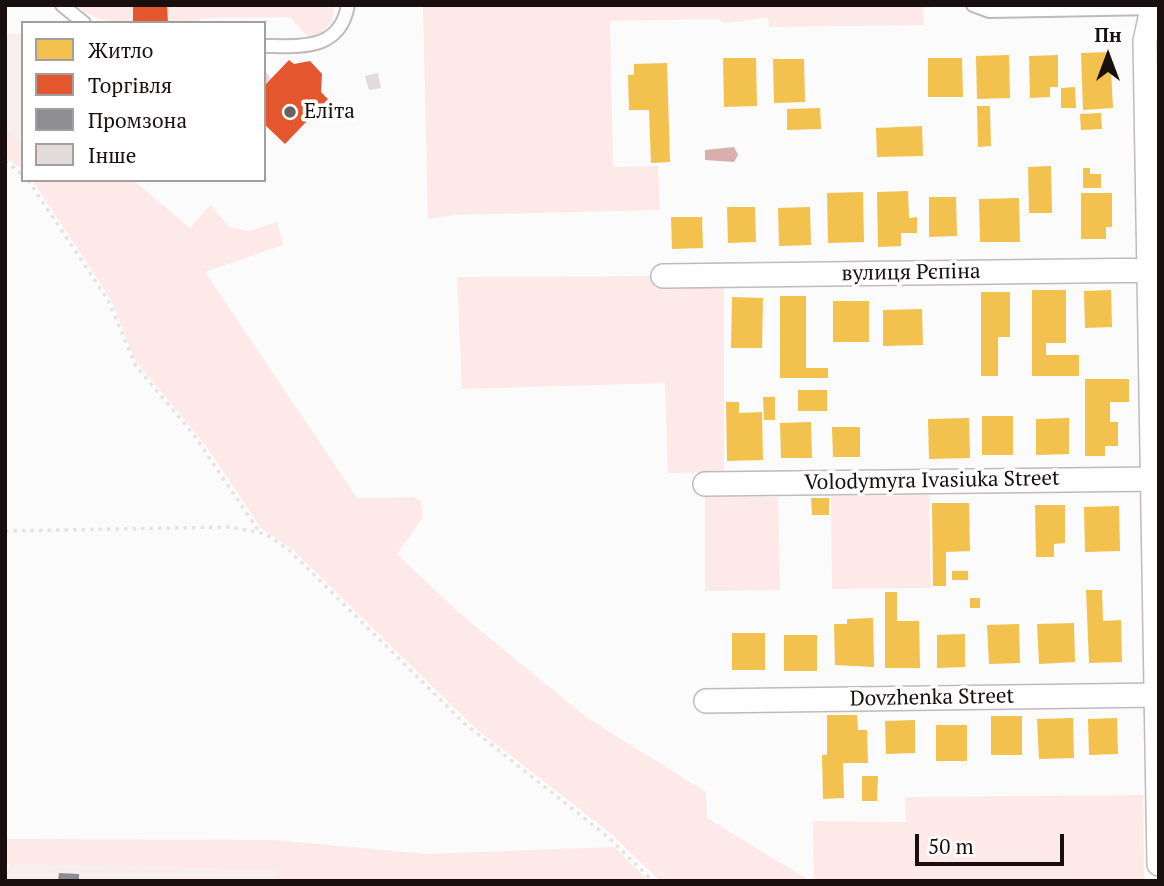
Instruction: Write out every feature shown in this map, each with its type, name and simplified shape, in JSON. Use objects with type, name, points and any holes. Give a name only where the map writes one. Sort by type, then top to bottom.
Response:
[{"type":"street","points":[[1158,7],[1150,18],[1145,41],[1154,270],[1158,869]]},
{"type":"street","name":"вулиця Рєпіна","points":[[663,276],[1154,270]]},
{"type":"street","name":"Volodymyra Ivasiuka Street","points":[[705,484],[1155,479]]},
{"type":"street","name":"Dovzhenka Street","points":[[706,701],[1156,695]]},
{"type":"lane","points":[[62,5],[82,21]]},
{"type":"lane","points":[[266,46],[313,45],[329,40],[340,28],[348,5]]},
{"type":"lane","points":[[973,5],[989,11],[1158,7]]},
{"type":"path","points":[[5,161],[21,173]]},
{"type":"path","points":[[29,182],[108,300],[136,366],[194,435],[259,531],[289,550],[464,723],[608,837],[653,881]]},
{"type":"path","points":[[5,531],[175,526],[259,531]]},
{"type":"shaded area","points":[[76,5],[334,5],[328,27],[308,37],[290,17],[108,21],[89,14]]},
{"type":"shaded area","points":[[423,5],[951,5],[923,8],[924,25],[769,27],[768,18],[723,23],[718,19],[610,21],[613,167],[658,166],[660,210],[454,215],[428,219]]},
{"type":"shaded area","points":[[5,33],[21,34],[21,145],[5,129]]},
{"type":"shaded area","points":[[5,129],[21,143],[21,169],[5,157]]},
{"type":"shaded area","points":[[734,147],[738,155],[734,162],[705,160],[705,150]]},
{"type":"shaded area","points":[[33,182],[135,182],[190,228],[211,205],[229,227],[249,231],[277,222],[283,245],[205,272],[357,498],[414,497],[421,501],[423,517],[397,554],[458,612],[587,718],[706,792],[707,818],[810,881],[660,881],[609,832],[474,727],[292,549],[261,528],[206,446],[135,360],[110,298]]},
{"type":"shaded area","points":[[663,276],[724,282],[724,472],[668,473],[665,383],[462,389],[457,277]]},
{"type":"shaded area","points":[[929,495],[931,588],[832,589],[831,496]]},
{"type":"shaded area","points":[[705,497],[778,497],[780,590],[705,591]]},
{"type":"shaded area","points":[[1143,795],[1144,881],[814,881],[813,821],[906,822],[905,797]]},
{"type":"shaded area","points":[[5,839],[274,840],[426,854],[614,847],[649,881],[277,881],[276,870],[5,864]]},
{"type":"shaded area","points":[[9,864],[428,873],[429,881],[5,881]]},
{"type":"building: Житло","points":[[1110,52],[1113,108],[1083,110],[1081,53]]},
{"type":"building: Житло","points":[[1009,55],[1010,98],[977,99],[976,56]]},
{"type":"building: Житло","points":[[1058,55],[1058,87],[1050,87],[1050,97],[1030,98],[1029,56]]},
{"type":"building: Житло","points":[[723,58],[756,58],[757,106],[724,107]]},
{"type":"building: Житло","points":[[928,58],[962,58],[963,97],[928,97]]},
{"type":"building: Житло","points":[[773,59],[804,59],[805,102],[774,103]]},
{"type":"building: Житло","points":[[667,63],[670,162],[651,163],[649,110],[629,110],[628,75],[634,75],[634,64]]},
{"type":"building: Житло","points":[[1075,87],[1076,108],[1061,108],[1061,88]]},
{"type":"building: Житло","points":[[977,106],[990,106],[991,146],[978,147]]},
{"type":"building: Житло","points":[[820,108],[821,129],[787,130],[787,109]]},
{"type":"building: Житло","points":[[1101,113],[1102,129],[1081,130],[1080,114]]},
{"type":"building: Житло","points":[[922,126],[923,156],[877,157],[876,128]]},
{"type":"building: Житло","points":[[1051,166],[1052,213],[1029,213],[1028,167]]},
{"type":"building: Житло","points":[[1083,168],[1090,168],[1090,174],[1101,174],[1101,188],[1083,188]]},
{"type":"building: Житло","points":[[908,191],[909,218],[917,217],[917,233],[901,233],[901,246],[878,247],[877,192]]},
{"type":"building: Житло","points":[[863,192],[864,242],[828,243],[827,193]]},
{"type":"building: Житло","points":[[1081,193],[1112,193],[1112,227],[1106,227],[1106,239],[1081,239]]},
{"type":"building: Житло","points":[[929,197],[956,197],[957,236],[929,237]]},
{"type":"building: Житло","points":[[1019,198],[1020,242],[980,242],[979,199]]},
{"type":"building: Житло","points":[[727,207],[755,207],[756,242],[728,243]]},
{"type":"building: Житло","points":[[810,207],[811,245],[779,246],[778,208]]},
{"type":"building: Житло","points":[[671,217],[702,217],[703,248],[672,249]]},
{"type":"building: Житло","points":[[1032,290],[1066,290],[1066,343],[1046,343],[1046,355],[1079,355],[1079,376],[1032,376]]},
{"type":"building: Житло","points":[[1111,290],[1112,327],[1085,328],[1084,291]]},
{"type":"building: Житло","points":[[981,292],[1010,292],[1010,337],[998,337],[998,376],[981,376]]},
{"type":"building: Житло","points":[[780,296],[806,296],[806,368],[828,368],[828,378],[780,378]]},
{"type":"building: Житло","points":[[732,297],[763,298],[762,348],[731,348]]},
{"type":"building: Житло","points":[[833,301],[869,301],[869,342],[833,342]]},
{"type":"building: Житло","points":[[922,309],[923,345],[883,346],[883,310]]},
{"type":"building: Житло","points":[[1085,379],[1129,379],[1129,402],[1110,402],[1110,422],[1118,422],[1118,446],[1105,446],[1105,456],[1085,456]]},
{"type":"building: Житло","points":[[798,390],[827,390],[827,411],[798,411]]},
{"type":"building: Житло","points":[[763,397],[775,397],[775,420],[764,420]]},
{"type":"building: Житло","points":[[726,402],[739,402],[739,413],[762,412],[763,460],[727,461]]},
{"type":"building: Житло","points":[[982,416],[1013,416],[1013,455],[982,455]]},
{"type":"building: Житло","points":[[969,418],[970,458],[929,459],[928,419]]},
{"type":"building: Житло","points":[[1069,418],[1069,454],[1036,455],[1036,419]]},
{"type":"building: Житло","points":[[811,422],[812,458],[781,458],[780,423]]},
{"type":"building: Житло","points":[[832,427],[860,427],[860,457],[833,457]]},
{"type":"building: Житло","points":[[811,498],[829,498],[829,515],[812,515]]},
{"type":"building: Житло","points":[[932,503],[969,503],[970,551],[946,552],[946,586],[933,586]]},
{"type":"building: Житло","points":[[1035,505],[1065,505],[1065,543],[1054,544],[1054,557],[1036,557]]},
{"type":"building: Житло","points":[[1119,506],[1120,551],[1085,552],[1084,507]]},
{"type":"building: Житло","points":[[952,571],[968,571],[968,580],[952,580]]},
{"type":"building: Житло","points":[[1086,590],[1102,590],[1103,621],[1121,620],[1122,662],[1089,663]]},
{"type":"building: Житло","points":[[885,592],[897,592],[897,621],[919,621],[920,668],[885,668]]},
{"type":"building: Житло","points":[[970,598],[980,598],[980,608],[970,608]]},
{"type":"building: Житло","points":[[873,618],[874,667],[835,665],[834,624],[847,624],[847,619]]},
{"type":"building: Житло","points":[[1074,623],[1075,662],[1039,664],[1037,624]]},
{"type":"building: Житло","points":[[1019,624],[1020,663],[989,664],[987,625]]},
{"type":"building: Житло","points":[[732,633],[765,633],[765,670],[732,670]]},
{"type":"building: Житло","points":[[965,634],[965,667],[937,668],[937,635]]},
{"type":"building: Житло","points":[[784,635],[817,635],[817,671],[784,671]]},
{"type":"building: Житло","points":[[827,715],[857,715],[858,730],[867,730],[868,763],[843,763],[844,798],[823,799],[822,755],[827,755]]},
{"type":"building: Житло","points":[[991,716],[1022,716],[1022,755],[991,755]]},
{"type":"building: Житло","points":[[1073,718],[1074,758],[1039,759],[1037,719]]},
{"type":"building: Житло","points":[[1117,718],[1118,754],[1089,755],[1088,719]]},
{"type":"building: Житло","points":[[915,720],[915,753],[886,754],[885,721]]},
{"type":"building: Житло","points":[[936,725],[967,725],[967,761],[936,761]]},
{"type":"building: Житло","points":[[862,776],[878,776],[877,801],[862,801]]},
{"type":"building: Торгівля","points":[[133,5],[167,5],[168,21],[133,21]]},
{"type":"building: Торгівля","name":"Еліта","points":[[289,60],[294,64],[310,61],[322,74],[321,92],[328,99],[285,144],[266,126],[266,84]]},
{"type":"building: Промзона","points":[[59,873],[79,874],[79,881],[58,881]]},
{"type":"building: Інше","points":[[378,73],[381,88],[369,90],[365,76]]},
{"type":"place","name":"Еліта","points":[[290,112]]}]
